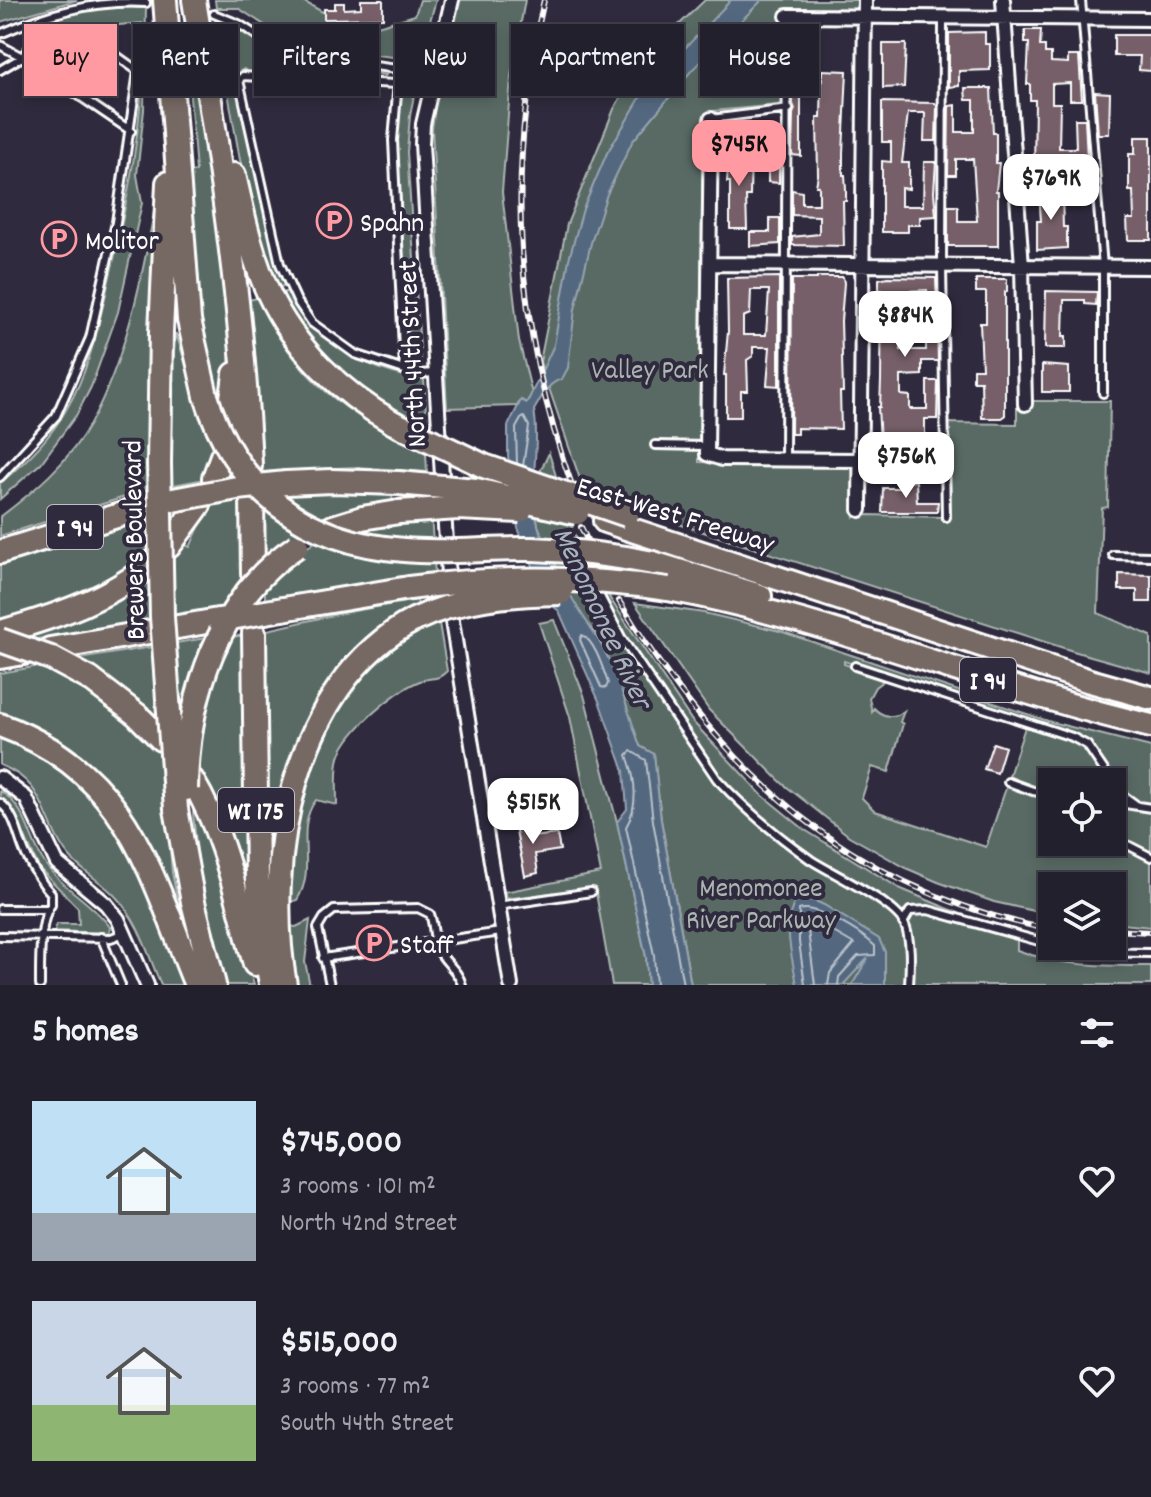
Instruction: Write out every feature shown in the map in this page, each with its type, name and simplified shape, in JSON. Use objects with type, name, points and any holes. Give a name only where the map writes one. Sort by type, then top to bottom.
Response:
[{"type":"highway","points":[[194,0],[218,148],[246,373],[250,466]]},
{"type":"highway","name":"WI 175","points":[[156,1],[160,24]]},
{"type":"highway","points":[[172,96],[187,301],[196,359],[219,432],[242,469],[269,498],[291,515],[331,536],[353,543],[403,550],[553,550],[653,563],[722,582],[790,606],[826,628]]},
{"type":"highway","name":"Brewers Boulevard","points":[[172,96],[161,332],[159,463],[162,630],[182,822],[202,942],[214,985]]},
{"type":"highway","points":[[218,148],[229,153],[254,253],[269,294],[297,339],[338,384],[363,405],[394,423],[484,466],[631,523]]},
{"type":"highway","points":[[228,431],[240,333]]},
{"type":"highway","points":[[214,478],[222,456]]},
{"type":"highway","name":"East-West Freeway","points":[[0,552],[164,502],[286,483],[344,481],[476,490],[550,505],[605,521],[631,523]]},
{"type":"highway","points":[[252,497],[253,590]]},
{"type":"highway","points":[[169,546],[199,505]]},
{"type":"highway","points":[[333,527],[399,512],[480,508],[605,521]]},
{"type":"highway","name":"I 94","points":[[631,523],[772,562],[885,613],[1151,698]]},
{"type":"highway","points":[[182,822],[189,736],[212,653],[229,616],[248,590],[271,566],[304,542]]},
{"type":"highway","points":[[1,632],[92,599],[153,562]]},
{"type":"highway","name":"I 94","points":[[50,649],[409,588],[477,580],[610,582],[668,589],[741,604],[1053,700],[1151,726]]},
{"type":"highway","points":[[285,985],[280,942],[282,858],[291,804],[308,744],[328,703],[354,667],[378,644],[414,620],[453,605],[499,597],[668,589]]},
{"type":"highway","name":"WI 175","points":[[254,633],[257,881],[271,985]]},
{"type":"highway","points":[[0,640],[51,658],[90,679],[137,715],[161,739]]},
{"type":"highway","points":[[0,657],[24,653]]},
{"type":"highway","points":[[1090,681],[1151,684]]},
{"type":"highway","points":[[0,725],[40,741],[58,753],[91,779],[115,807],[142,853],[196,985]]},
{"type":"highway","points":[[192,780],[224,849],[261,985]]},
{"type":"street","name":"North 44th Street","points":[[446,24],[452,0]]},
{"type":"street","points":[[860,510],[865,0]]},
{"type":"street","points":[[1003,0],[1022,266],[1025,404]]},
{"type":"street","points":[[787,16],[1151,19]]},
{"type":"street","name":"North 44th Street","points":[[429,96],[422,144],[449,593],[511,985]]},
{"type":"street","points":[[711,119],[707,450],[722,459],[861,460]]},
{"type":"street","points":[[710,264],[1151,267]]},
{"type":"street","points":[[0,778],[26,798],[57,863],[106,904],[125,933],[147,985]]},
{"type":"lane","points":[[1081,0],[1103,267],[1103,393]]},
{"type":"lane","points":[[0,34],[31,20],[75,7],[117,1],[156,1]]},
{"type":"lane","points":[[214,14],[239,24],[286,54],[395,69]]},
{"type":"lane","points":[[785,460],[789,109],[787,16]]},
{"type":"lane","points":[[943,17],[942,265],[946,517]]},
{"type":"lane","points":[[0,70],[22,57],[38,37],[83,32],[138,71],[114,236],[90,338],[56,416],[0,477]]},
{"type":"lane","points":[[0,45],[131,131]]},
{"type":"lane","points":[[395,84],[243,76],[239,80],[280,264],[297,301],[312,323],[355,354],[417,374],[436,373]]},
{"type":"lane","points":[[396,96],[394,167],[404,370]]},
{"type":"lane","points":[[711,119],[789,109]]},
{"type":"lane","points":[[655,445],[707,450]]},
{"type":"lane","points":[[572,546],[578,556]]},
{"type":"lane","points":[[1113,555],[1151,556]]},
{"type":"lane","points":[[590,577],[621,637],[717,779],[789,843],[877,899],[903,923],[908,948],[909,985]]},
{"type":"lane","points":[[855,666],[1072,737],[1087,745],[1103,768]]},
{"type":"lane","points":[[1008,782],[1038,792]]},
{"type":"lane","points":[[1126,797],[1138,806]]},
{"type":"lane","points":[[0,803],[10,814],[24,853],[40,881],[51,893],[51,905],[47,909],[41,936],[40,985]]},
{"type":"lane","points":[[1126,804],[1151,808]]},
{"type":"lane","points":[[1126,844],[1151,857]]},
{"type":"lane","points":[[497,906],[591,892]]},
{"type":"lane","points":[[330,985],[318,928],[324,918],[334,910],[418,908],[430,914],[435,926],[435,942],[443,959],[460,974],[462,985]]},
{"type":"lane","points":[[0,909],[47,909]]},
{"type":"lane","points":[[903,923],[910,911],[928,910],[1078,952],[1151,953]]},
{"type":"lane","points":[[323,958],[502,932]]},
{"type":"lane","points":[[0,936],[111,938],[125,933]]},
{"type":"lane","points":[[101,937],[121,985]]},
{"type":"green space","points":[[0,0],[77,0],[0,22]]},
{"type":"green space","points":[[215,0],[301,0],[339,21],[356,24],[263,24],[238,8],[216,8]]},
{"type":"green space","points":[[420,0],[436,0],[429,24],[395,24],[395,57],[379,55],[379,26],[415,15]]},
{"type":"green space","points":[[458,0],[525,0],[521,24],[511,24],[511,77],[502,192],[519,341],[532,394],[526,403],[521,400],[517,406],[447,408],[432,129],[436,96],[495,96],[495,24],[452,24]]},
{"type":"green space","name":"Valley Park","points":[[705,0],[858,0],[853,9],[801,8],[788,12],[783,24],[700,24],[700,96],[782,96],[782,102],[778,105],[713,111],[707,113],[703,120],[699,462],[849,467],[854,472],[854,517],[942,517],[941,423],[1017,424],[1017,401],[1110,401],[1108,507],[1102,508],[1098,613],[1151,636],[1151,673],[1073,651],[632,509],[616,499],[583,488],[540,362],[567,224],[621,96],[684,96],[684,24],[680,24]]},
{"type":"green space","points":[[146,8],[146,24],[38,24],[85,11]]},
{"type":"green space","points":[[214,14],[229,24],[216,24]]},
{"type":"green space","points":[[238,30],[254,40],[254,72],[244,69],[238,72]]},
{"type":"green space","points":[[140,96],[144,96],[137,175],[142,203],[118,312],[91,387],[77,414],[41,463],[0,499],[0,483],[45,440],[74,396],[86,367],[122,224]]},
{"type":"green space","points":[[190,96],[196,96],[208,166],[228,325],[228,388],[224,420],[217,450],[205,479],[147,490],[0,536],[0,517],[61,464],[90,424],[102,399],[130,321],[154,212],[156,230],[148,388],[150,415],[170,391],[176,333],[196,398],[202,357],[190,173],[196,171]]},
{"type":"green space","points":[[229,96],[238,96],[277,269],[284,285],[276,291],[263,267],[265,251],[240,160]]},
{"type":"green space","points":[[414,96],[407,152],[421,365],[410,354],[397,144],[401,98]]},
{"type":"green space","points":[[288,292],[309,325],[334,345],[377,368],[424,379],[427,430],[331,372],[278,295]]},
{"type":"green space","points":[[257,298],[273,327],[307,374],[348,408],[426,453],[427,472],[357,467],[259,472],[256,376],[249,300]]},
{"type":"green space","points":[[238,400],[246,605],[0,645],[183,544],[190,547],[226,468]]},
{"type":"green space","name":"Menomonee River Parkway","points":[[549,453],[573,532],[611,600],[692,721],[762,795],[805,830],[899,888],[963,915],[1038,936],[1038,940],[1028,939],[964,917],[965,922],[1017,939],[1017,950],[1038,957],[1038,960],[1151,966],[1151,985],[691,985],[661,820],[654,754],[640,746],[610,665],[595,633],[576,609],[538,526],[532,474],[540,472]]},
{"type":"green space","points":[[358,492],[392,496],[393,501],[321,522],[278,495]]},
{"type":"green space","points":[[263,505],[303,533],[264,562]]},
{"type":"green space","points":[[193,507],[148,559],[111,584],[0,626],[0,563],[88,533]]},
{"type":"green space","points":[[431,514],[433,543],[351,533],[361,524]]},
{"type":"green space","points":[[318,540],[434,561],[435,573],[265,602],[265,581]]},
{"type":"green space","points":[[417,600],[419,609],[362,646],[343,664],[319,703],[269,894],[268,742],[263,631]]},
{"type":"green space","points":[[635,603],[704,613],[780,631],[1051,722],[1151,747],[1151,805],[1126,801],[1126,768],[1038,768],[1038,788],[1026,785],[1009,776],[1025,727],[1013,723],[1014,719],[1083,740],[1065,731],[844,661],[844,664],[887,678],[875,687],[869,698],[872,712],[874,708],[892,716],[904,711],[889,772],[872,767],[862,798],[875,811],[986,847],[1007,785],[1038,794],[1038,856],[1126,856],[1126,847],[1151,860],[1151,927],[1126,924],[1126,872],[1038,872],[1038,912],[994,902],[908,869],[849,836],[782,783],[709,710]]},
{"type":"green space","points":[[554,620],[584,695],[617,822],[646,957],[648,985],[612,985],[595,887],[505,897],[504,892],[601,873],[570,717],[539,623]]},
{"type":"green space","points":[[439,623],[447,671],[409,686],[359,727],[349,739],[338,762],[337,805],[316,800],[309,812],[305,836],[306,875],[297,900],[291,902],[289,926],[296,927],[310,920],[305,962],[310,985],[291,985],[287,943],[290,852],[310,761],[327,720],[350,682],[396,637],[421,625]]},
{"type":"green space","points":[[244,635],[243,765],[247,896],[193,767],[197,732],[226,638]]},
{"type":"green space","points":[[212,637],[181,744],[73,660]]},
{"type":"green space","points":[[51,664],[89,686],[162,750],[172,872],[182,923],[146,838],[119,795],[74,752],[38,731],[0,716],[0,673]]},
{"type":"green space","points":[[0,733],[16,739],[78,778],[129,845],[186,985],[161,985],[124,906],[65,851],[41,802],[26,781],[0,765]]},
{"type":"green space","points":[[0,791],[22,815],[46,865],[103,918],[110,927],[109,933],[55,931],[56,924],[79,924],[78,908],[39,868],[16,817],[0,800]]},
{"type":"green space","points":[[192,796],[211,837],[254,985],[227,985],[204,891]]},
{"type":"green space","points":[[1126,807],[1151,811],[1151,855],[1126,842]]},
{"type":"water","points":[[731,0],[762,0],[738,24],[708,24]]},
{"type":"water","points":[[700,32],[700,62],[684,80],[684,49]]},
{"type":"water","points":[[641,96],[670,96],[632,142],[607,194],[575,309],[568,368],[562,379],[545,391],[534,410],[535,510],[542,538],[562,581],[602,645],[640,746],[654,754],[661,820],[691,985],[648,985],[646,957],[617,822],[627,809],[624,771],[599,701],[559,611],[547,601],[518,528],[508,456],[508,426],[521,400],[527,403],[554,345],[569,259],[583,209],[607,153]]},
{"type":"water","points":[[796,900],[813,900],[824,905],[879,939],[885,952],[885,985],[852,985],[868,958],[843,985],[797,985],[789,930],[789,919]]},
{"type":"building","points":[[361,0],[383,0],[383,18],[324,19],[324,9],[335,9],[335,3],[344,3],[344,9],[361,8]]},
{"type":"building","points":[[1025,30],[1041,30],[1040,46],[1045,46],[1045,53],[1051,53],[1051,62],[1068,63],[1068,56],[1079,56],[1082,100],[1070,100],[1070,83],[1052,84],[1052,103],[1060,103],[1059,148],[1076,148],[1075,119],[1085,119],[1088,178],[1076,178],[1076,171],[1034,173],[1035,100],[1030,100],[1030,84],[1027,84],[1029,43],[1025,43]]},
{"type":"building","points":[[985,32],[985,44],[990,44],[990,70],[959,71],[959,86],[949,87],[949,33]]},
{"type":"building","points":[[1114,35],[1151,35],[1151,71],[1139,70],[1140,56],[1114,56]]},
{"type":"building","points":[[883,44],[906,44],[904,87],[883,88]]},
{"type":"building","points":[[822,70],[847,71],[843,153],[846,190],[846,201],[843,201],[844,246],[792,245],[792,237],[819,234],[819,216],[792,215],[792,190],[802,192],[802,204],[819,204],[819,186],[816,186],[817,118],[821,118]]},
{"type":"building","points":[[965,88],[991,88],[996,163],[999,163],[996,191],[998,246],[948,246],[948,206],[958,206],[958,221],[977,221],[973,159],[956,159],[956,175],[948,175],[949,106],[956,105],[956,132],[974,132],[974,100],[966,100]]},
{"type":"building","points":[[1095,92],[1110,93],[1109,134],[1098,134]]},
{"type":"building","points":[[793,96],[801,96],[801,156],[792,155]]},
{"type":"building","points":[[882,102],[935,103],[937,106],[936,141],[924,141],[925,113],[908,113],[902,163],[909,163],[909,189],[901,188],[901,206],[923,206],[924,162],[936,162],[936,216],[920,217],[920,225],[908,225],[908,232],[882,232],[882,161],[891,162],[891,142],[882,142]]},
{"type":"building","points":[[1135,137],[1151,137],[1151,240],[1128,240],[1127,219],[1134,219],[1133,191],[1129,191],[1129,154],[1135,154]]},
{"type":"building","points":[[768,151],[779,151],[779,183],[768,182]]},
{"type":"building","points":[[729,152],[751,152],[750,196],[746,196],[747,229],[730,229]]},
{"type":"building","points":[[1039,192],[1062,192],[1067,248],[1037,250],[1037,221],[1041,221]]},
{"type":"building","points":[[770,218],[780,218],[780,244],[750,246],[750,232],[770,232]]},
{"type":"building","points":[[779,277],[779,386],[767,385],[770,347],[753,347],[753,356],[747,360],[748,391],[741,391],[741,417],[726,417],[727,278]],"holes":[[[751,290],[769,290],[766,335],[743,335],[743,317],[750,314]]]},
{"type":"building","points":[[843,277],[844,283],[841,429],[797,428],[797,434],[791,434],[792,279]]},
{"type":"building","points":[[936,278],[937,306],[927,306],[927,290],[907,291],[907,308],[924,308],[924,326],[907,326],[907,331],[901,331],[901,350],[926,350],[926,322],[937,322],[938,361],[922,361],[922,375],[901,376],[901,395],[910,396],[910,409],[927,409],[927,381],[938,381],[937,419],[925,419],[925,439],[901,438],[901,443],[880,442],[878,407],[882,290],[879,290],[879,279]]},
{"type":"building","points":[[976,279],[1007,279],[1005,416],[1002,418],[982,418],[981,381],[973,381],[973,369],[982,369],[980,323],[986,323],[986,292],[976,292]]},
{"type":"building","points":[[1046,291],[1097,292],[1096,305],[1085,304],[1085,300],[1064,300],[1063,336],[1066,336],[1066,348],[1045,348]]},
{"type":"building","points":[[1042,365],[1069,367],[1069,392],[1042,392]]},
{"type":"building","points":[[916,481],[917,502],[938,502],[937,512],[882,512],[883,488],[905,488],[904,482]]},
{"type":"building","points":[[1119,574],[1151,575],[1151,602],[1137,602],[1137,590],[1119,590]]},
{"type":"building","points":[[993,743],[1005,747],[997,773],[984,769]]},
{"type":"building","points":[[528,819],[532,837],[557,834],[560,850],[535,854],[538,873],[525,876],[514,821]]},
{"type":"railway","points":[[544,0],[524,126],[522,248],[528,308],[539,369],[554,430],[574,491]]},
{"type":"railway","points":[[581,527],[590,546]]},
{"type":"railway","points":[[598,565],[601,570]]},
{"type":"railway","points":[[619,601],[659,663],[702,719],[749,770],[799,815],[853,854],[913,886],[979,911],[1038,926]]},
{"type":"railway","points":[[1126,931],[1151,932]]},
{"type":"place","name":"Spahn","points":[[334,221]]},
{"type":"place","name":"Molitor","points":[[59,239]]},
{"type":"place","name":"Staff","points":[[374,943]]},
{"type":"water label","name":"Menomonee River","points":[[604,617]]}]
